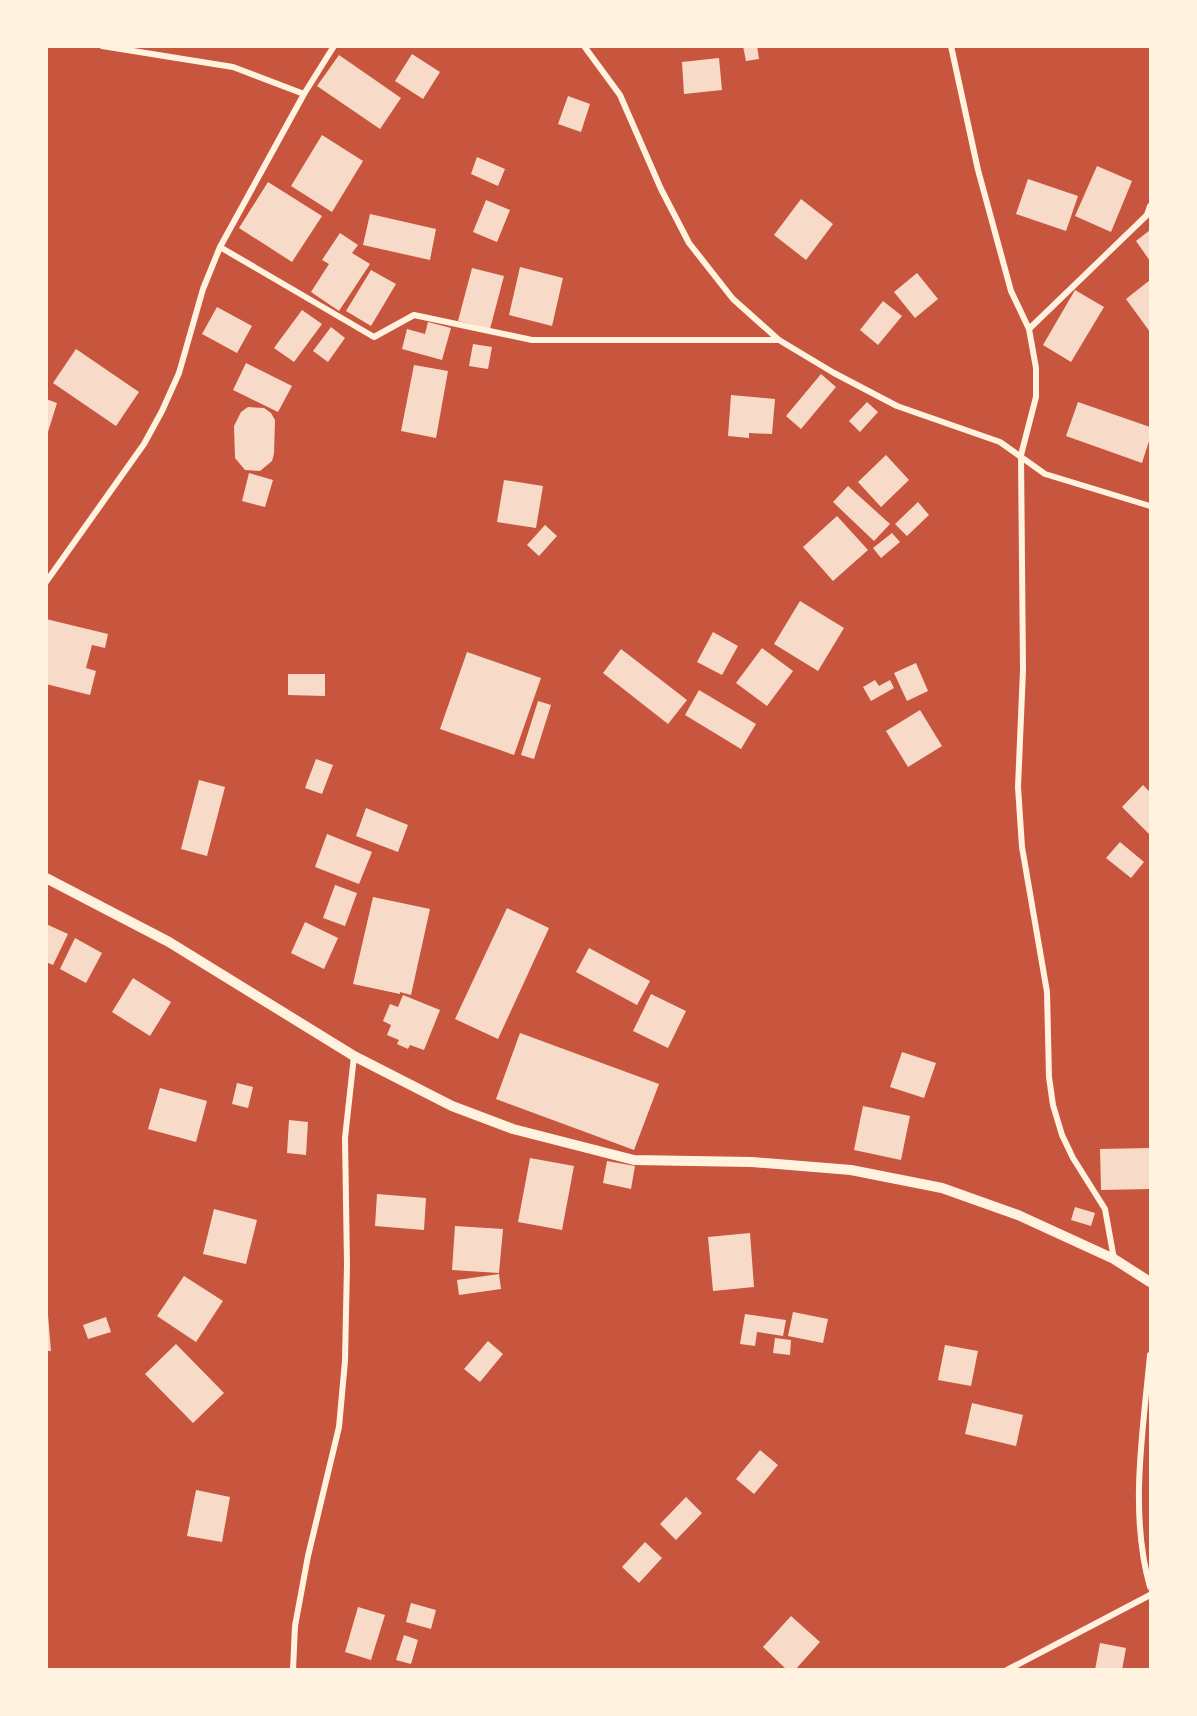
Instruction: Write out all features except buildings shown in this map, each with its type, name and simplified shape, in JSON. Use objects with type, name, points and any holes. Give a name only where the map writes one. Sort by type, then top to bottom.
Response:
[{"type":"street","points":[[102,46],[232,67],[304,94]]},
{"type":"street","points":[[46,582],[144,444],[162,411],[179,373],[203,289],[220,247],[304,94],[334,46]]},
{"type":"street","points":[[584,46],[621,95],[661,189],[689,243],[733,298],[779,340],[834,373],[897,406],[999,442],[1045,474],[1150,506]]},
{"type":"street","points":[[951,46],[978,170],[1011,291],[1029,329],[1036,368],[1036,398],[1020,455],[1023,670],[1018,787],[1022,847],[1047,992],[1049,1077],[1053,1105],[1062,1135],[1073,1158],[1105,1209],[1114,1259]]},
{"type":"street","points":[[1029,329],[1147,215],[1150,206]]},
{"type":"street","points":[[220,247],[374,337],[414,315],[532,340],[779,340]]},
{"type":"street","points":[[46,878],[169,942],[354,1056],[452,1106],[513,1129],[634,1160],[752,1162],[851,1170],[942,1188],[1018,1215],[1114,1259],[1150,1282]]},
{"type":"street","points":[[292,1670],[296,1626],[308,1556],[339,1426],[345,1361],[347,1264],[345,1138],[354,1056]]},
{"type":"street","points":[[1150,1355],[1138,1513],[1150,1587]]},
{"type":"street","points":[[1007,1670],[1150,1595]]}]
